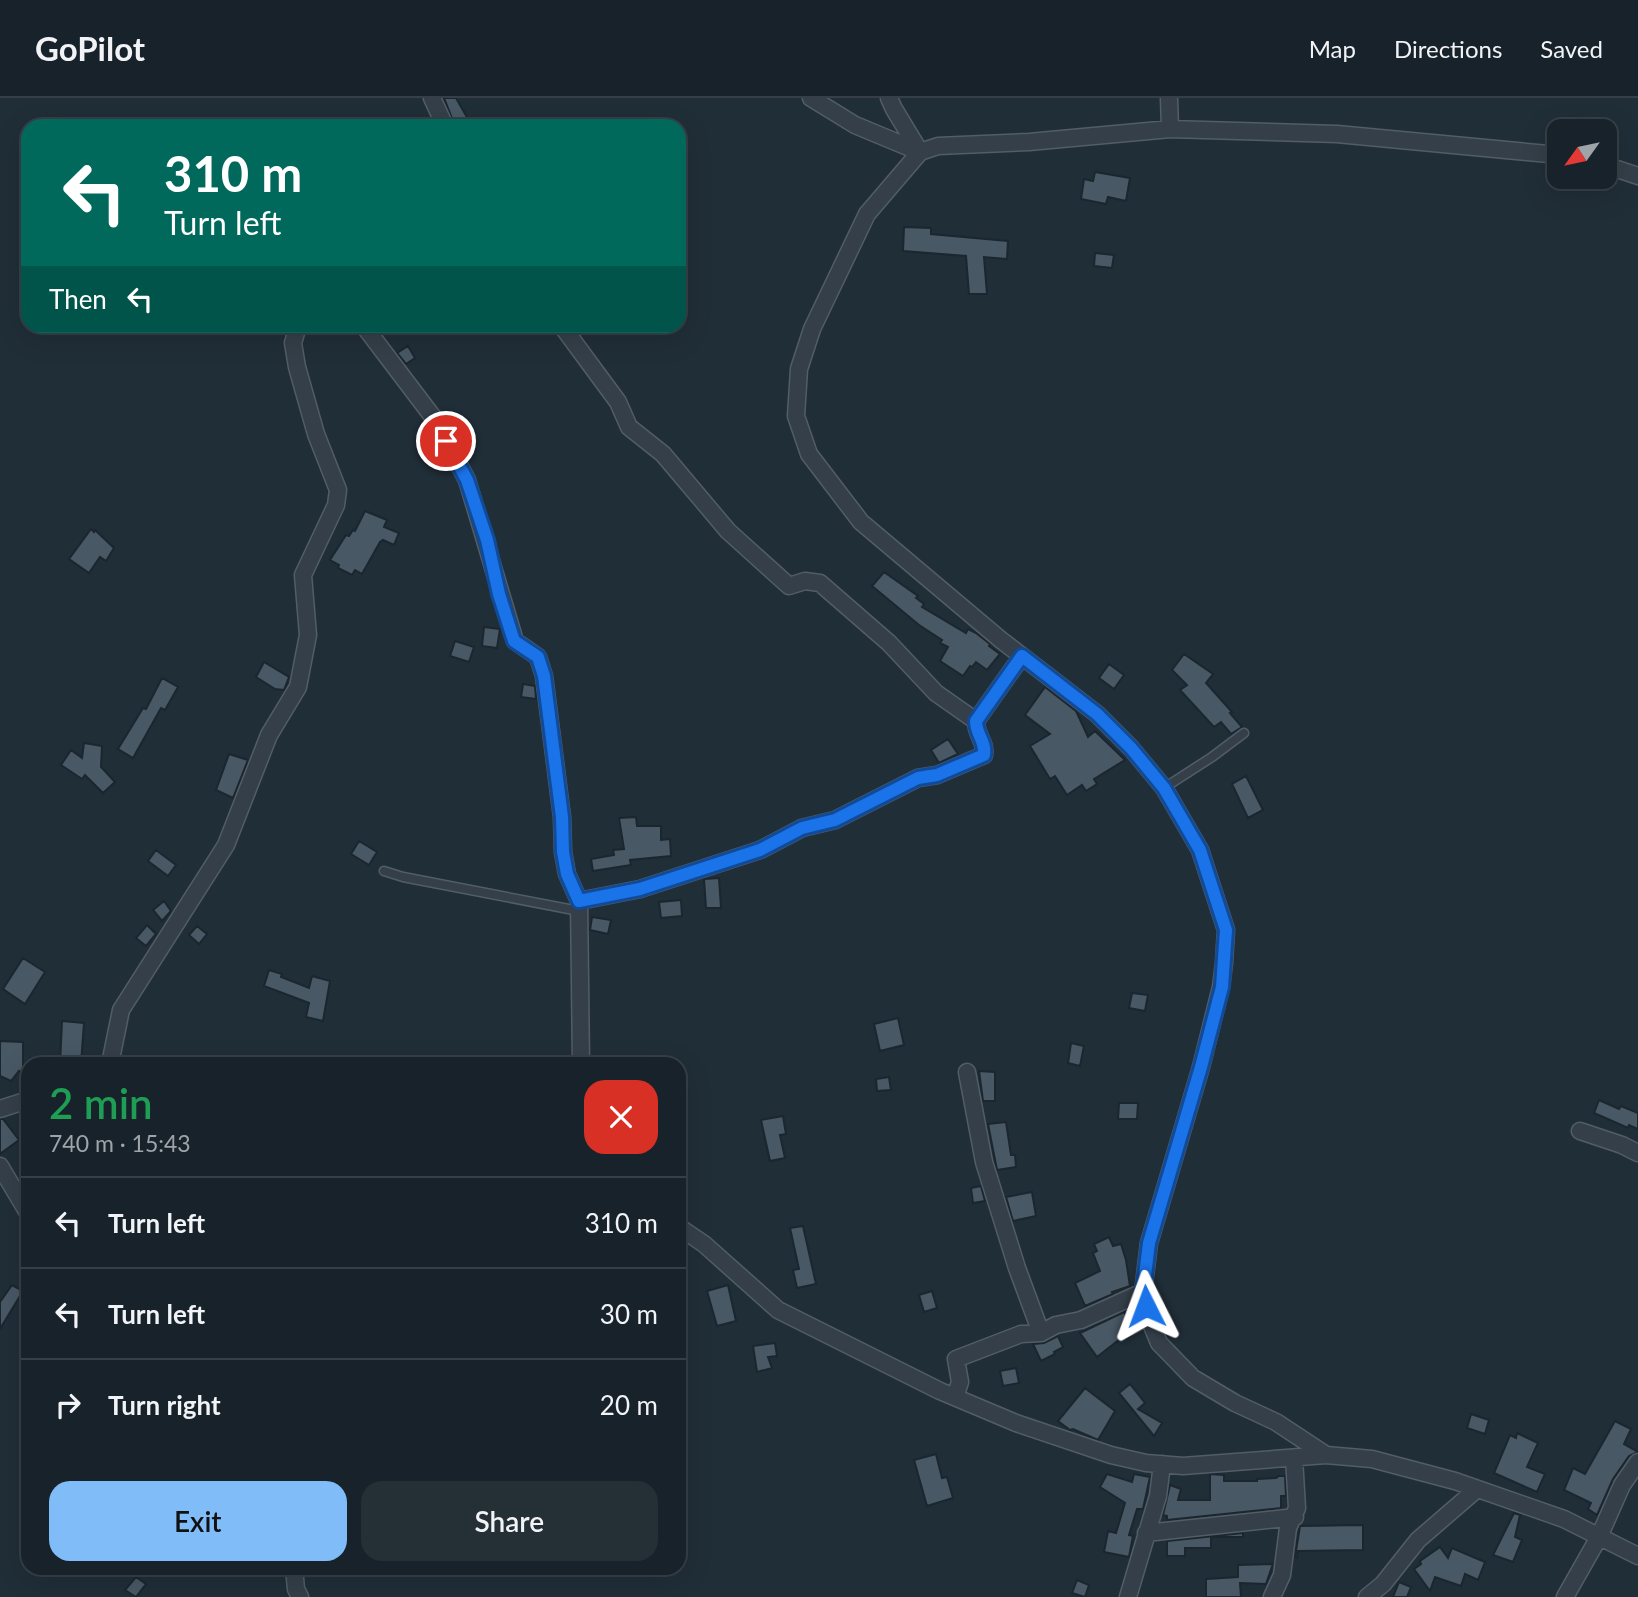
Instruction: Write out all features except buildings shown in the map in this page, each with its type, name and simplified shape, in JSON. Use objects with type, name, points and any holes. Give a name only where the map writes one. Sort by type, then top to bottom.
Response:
[{"type":"street","points":[[432,98],[442,119]]},
{"type":"street","points":[[811,98],[855,125],[920,152]]},
{"type":"street","points":[[890,98],[894,110],[920,152]]},
{"type":"street","points":[[1169,98],[1170,129]]},
{"type":"street","points":[[1326,1455],[1276,1422],[1235,1403],[1193,1378],[1159,1343],[1143,1292],[1149,1243],[1222,987],[1226,930],[1200,850],[1164,788],[1131,748],[1097,714],[907,563],[861,523],[809,454],[796,416],[799,369],[812,330],[866,214],[920,152],[938,146],[1029,142],[1170,129],[1337,134],[1547,154]]},
{"type":"street","points":[[1617,169],[1638,176]]},
{"type":"street","points":[[111,1057],[121,1010],[226,845],[269,735],[298,687],[308,635],[303,575],[336,505],[338,490],[316,434],[297,367],[293,343],[296,333]]},
{"type":"street","points":[[369,333],[436,421],[467,480],[487,540],[499,594],[514,641],[538,657],[544,676],[562,817],[563,852],[567,874],[579,906],[580,1057]]},
{"type":"street","points":[[567,333],[618,402],[629,427],[663,454],[737,540],[789,586],[805,581],[820,583],[881,635],[936,693],[976,721]]},
{"type":"street","points":[[579,906],[760,850],[802,828],[835,820],[918,778],[937,775],[984,755],[984,744],[976,732],[976,721],[1022,656]]},
{"type":"street","points":[[967,1072],[984,1162],[1017,1268],[1041,1333]]},
{"type":"street","points":[[0,1109],[21,1102]]},
{"type":"street","points":[[1580,1131],[1638,1153]]},
{"type":"street","points":[[0,1166],[21,1201]]},
{"type":"street","points":[[686,1232],[704,1244],[778,1310],[955,1398],[1016,1423],[1111,1455],[1162,1464],[1210,1465],[1326,1455],[1372,1459],[1426,1472],[1564,1519],[1638,1556]]},
{"type":"street","points":[[955,1398],[960,1382],[956,1359],[1021,1334],[1041,1333],[1056,1325],[1081,1320],[1143,1292]]},
{"type":"street","points":[[1272,1597],[1282,1575],[1288,1528],[1297,1508],[1294,1458]]},
{"type":"street","points":[[1565,1597],[1599,1537],[1622,1485],[1638,1462]]},
{"type":"street","points":[[1128,1597],[1158,1496],[1162,1464]]},
{"type":"street","points":[[1367,1597],[1383,1584],[1418,1540],[1477,1489]]},
{"type":"street","points":[[1146,1533],[1294,1517]]},
{"type":"street","points":[[295,1575],[300,1597]]},
{"type":"lane","points":[[1164,788],[1244,733]]},
{"type":"lane","points":[[384,871],[403,877],[579,906]]},
{"type":"route","points":[[446,441],[467,480],[487,540],[499,594],[514,641],[538,657],[544,676],[562,817],[563,852],[567,874],[579,901],[640,889],[760,850],[802,828],[835,820],[918,778],[937,775],[984,755],[985,748],[976,732],[976,721],[1022,656],[1097,714],[1131,748],[1164,788],[1200,850],[1226,930],[1222,987],[1149,1243],[1143,1292],[1146,1306]]}]
